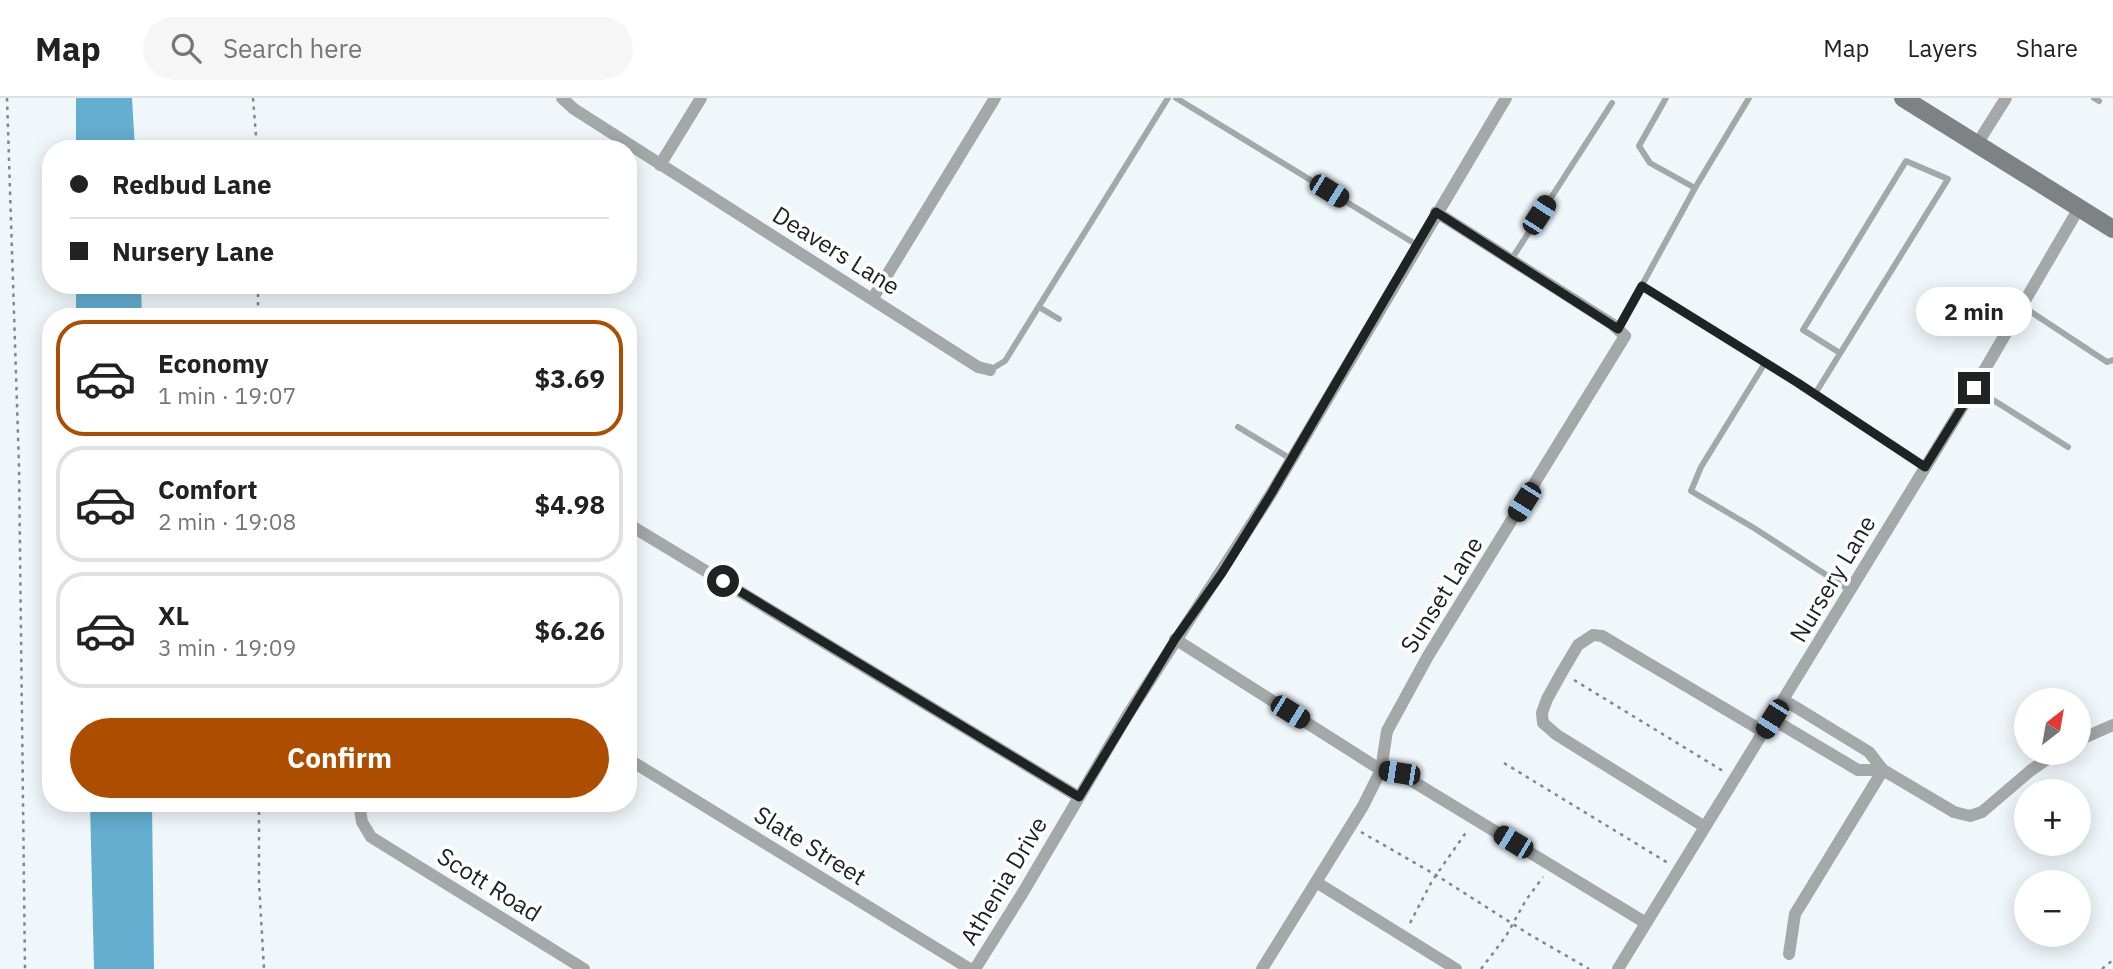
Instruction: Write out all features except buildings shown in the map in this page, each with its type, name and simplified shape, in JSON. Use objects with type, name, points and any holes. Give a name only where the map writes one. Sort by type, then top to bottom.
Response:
[{"type":"main road","points":[[1903,98],[2113,229]]},
{"type":"street","name":"Deavers Lane","points":[[562,98],[622,140]]},
{"type":"street","points":[[660,165],[701,98]]},
{"type":"street","points":[[873,298],[995,98]]},
{"type":"street","name":"Athenia Drive","points":[[973,969],[1175,639],[1222,573],[1506,98]]},
{"type":"street","points":[[1977,144],[2006,98]]},
{"type":"street","name":"Deavers Lane","points":[[637,150],[978,367],[990,370]]},
{"type":"street","name":"Nursery Lane","points":[[1618,969],[1974,388],[2079,208]]},
{"type":"street","points":[[1436,212],[1618,329]]},
{"type":"street","name":"Sunset Lane","points":[[1262,969],[1351,826],[1381,770],[1387,731],[1398,709],[1625,336],[1618,329]]},
{"type":"street","points":[[637,529],[1079,797]]},
{"type":"street","points":[[1705,827],[1549,730],[1543,723],[1542,713],[1562,673],[1583,640],[1593,635],[1602,636],[1763,732]]},
{"type":"street","points":[[1175,639],[1381,770],[1399,773],[1646,923]]},
{"type":"street","points":[[1784,699],[1869,752],[1883,770],[1954,812],[1970,816],[1982,812],[2039,765]]},
{"type":"street","points":[[1772,719],[1858,770],[1883,770]]},
{"type":"street","points":[[2091,734],[2113,724]]},
{"type":"street","name":"Slate Street","points":[[637,764],[973,969]]},
{"type":"street","points":[[1789,954],[1795,914],[1883,770]]},
{"type":"street","name":"Scott Road","points":[[360,812],[362,822],[371,838],[570,965],[584,969]]},
{"type":"street","points":[[1316,882],[1456,969]]},
{"type":"lane","points":[[990,370],[1005,361],[1168,98]]},
{"type":"lane","points":[[1176,98],[1417,245]]},
{"type":"lane","points":[[1666,98],[1639,146],[1650,163],[1695,188]]},
{"type":"lane","points":[[1618,329],[1695,188],[1749,98]]},
{"type":"lane","points":[[1510,260],[1612,103]]},
{"type":"lane","points":[[1815,394],[1948,179],[1906,161],[1802,330],[1840,353]]},
{"type":"lane","points":[[1642,286],[1815,394],[1925,467]]},
{"type":"lane","points":[[2022,306],[2108,362],[2113,360]]},
{"type":"lane","points":[[1039,307],[1059,319]]},
{"type":"lane","points":[[1765,363],[1701,467],[1691,491],[1754,527],[1851,591]]},
{"type":"lane","points":[[1974,388],[2068,447]]},
{"type":"lane","points":[[1238,427],[1291,459]]},
{"type":"path","points":[[7,98],[19,466],[25,969]]},
{"type":"path","points":[[253,98],[256,140]]},
{"type":"path","points":[[1562,673],[1735,778]]},
{"type":"path","points":[[1504,763],[1679,870]]},
{"type":"path","points":[[259,812],[259,883],[264,969]]},
{"type":"path","points":[[1402,936],[1436,875],[1475,820]]},
{"type":"path","points":[[1351,826],[1589,969]]},
{"type":"path","points":[[1481,969],[1551,865]]},
{"type":"path","points":[[2102,969],[2113,960]]},
{"type":"water","points":[[76,98],[132,98],[134,140],[76,140]]},
{"type":"water","points":[[76,294],[141,294],[142,308],[76,308]]},
{"type":"water","points":[[90,812],[152,812],[154,969],[94,969]]},
{"type":"route","points":[[723,581],[1079,797],[1175,639],[1222,573],[1271,494],[1436,212],[1618,329],[1642,286],[1798,383],[1925,467],[1974,388]]}]
